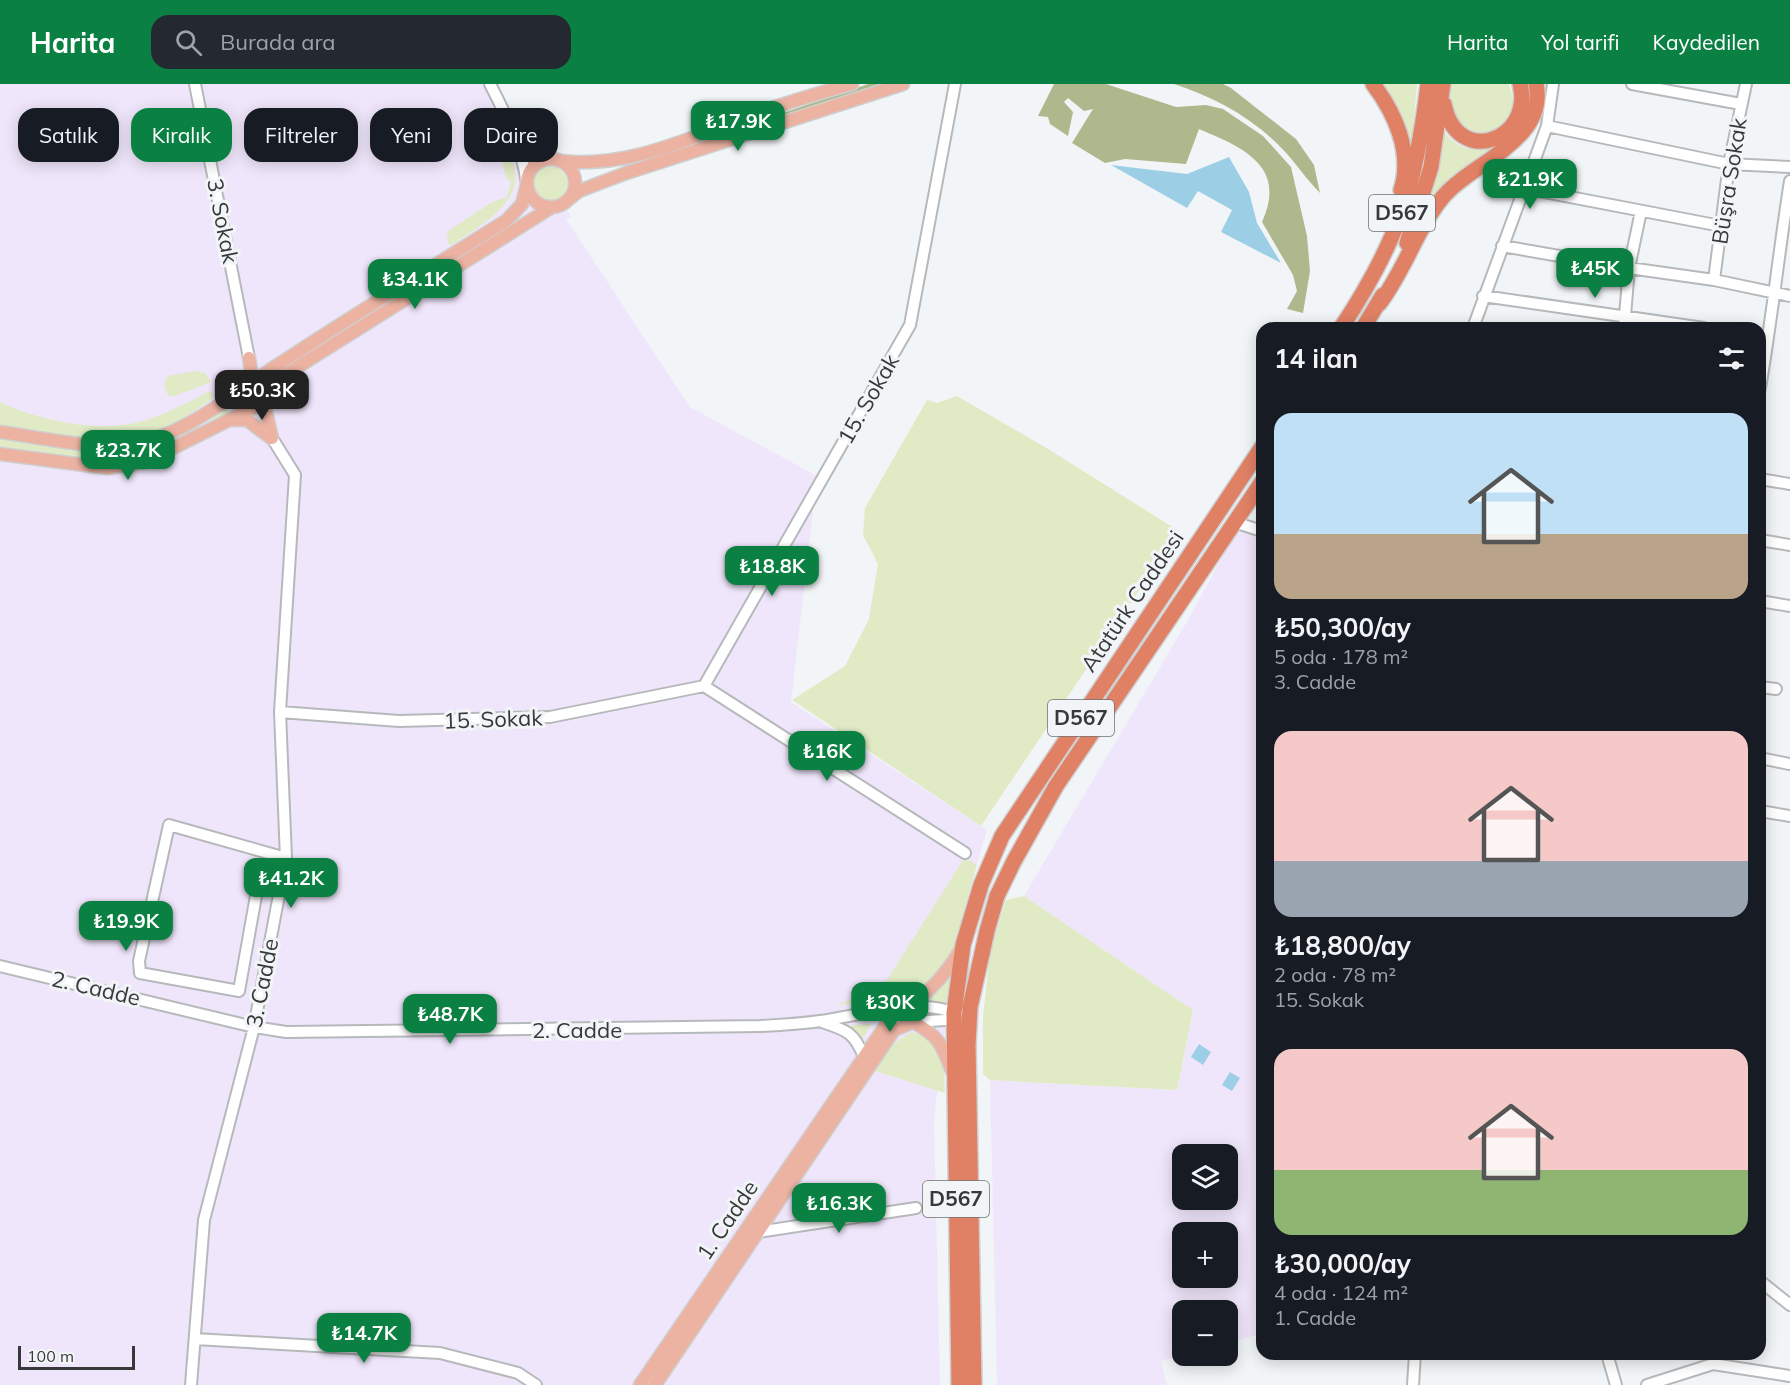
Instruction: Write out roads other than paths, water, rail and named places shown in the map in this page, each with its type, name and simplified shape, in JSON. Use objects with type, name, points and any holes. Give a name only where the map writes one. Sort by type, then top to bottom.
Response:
[{"type":"highway","points":[[1369,286],[1403,186],[1405,171],[1404,151],[1398,127],[1388,105],[1373,84]]},
{"type":"highway","name":"D567","points":[[1345,322],[1385,257],[1407,200],[1419,156],[1428,84]]},
{"type":"highway","points":[[1443,90],[1448,119],[1456,132],[1471,140],[1485,142],[1499,137],[1512,126],[1521,102],[1520,84]]},
{"type":"highway","points":[[1379,304],[1396,280],[1444,196],[1464,177],[1510,144],[1525,128],[1535,109],[1536,84]]},
{"type":"highway","name":"D567","points":[[1367,322],[1379,304],[1402,255],[1427,183],[1436,143],[1443,90]]},
{"type":"highway","name":"Atatürk Caddesi","points":[[954,1012],[963,945],[981,885],[1002,836],[1256,456]]},
{"type":"highway","name":"D567","points":[[974,1385],[968,1046],[970,1006],[997,896],[1056,786],[1256,491]]},
{"type":"highway","name":"D567","points":[[954,1012],[959,1385]]},
{"type":"main road","points":[[558,160],[599,162],[638,156],[764,111],[852,84]]},
{"type":"main road","points":[[0,454],[119,467],[153,459],[257,406],[277,380],[579,191],[626,173],[903,84]]},
{"type":"main road","points":[[527,184],[536,202],[558,205],[571,196],[574,182],[571,170],[558,161]]},
{"type":"main road","points":[[0,432],[97,444],[132,445],[163,435],[232,398],[273,369],[507,219],[522,204],[528,174],[536,164],[546,162]]},
{"type":"main road","points":[[249,358],[273,369]]},
{"type":"main road","points":[[249,358],[253,383],[263,399],[272,438]]},
{"type":"main road","points":[[232,398],[236,410],[241,414]]},
{"type":"main road","points":[[228,420],[247,420],[272,438]]},
{"type":"main road","points":[[892,1025],[908,1008],[932,990],[963,945]]},
{"type":"main road","points":[[892,1025],[913,1022],[933,1033],[943,1047],[954,1075]]},
{"type":"main road","name":"1. Cadde","points":[[640,1385],[864,1057],[892,1025]]},
{"type":"main road","name":"1. Cadde","points":[[655,1385],[759,1232],[892,1025]]},
{"type":"street","name":"3. Sokak","points":[[195,84],[249,358]]},
{"type":"street","points":[[490,84],[502,108]]},
{"type":"street","name":"15. Sokak","points":[[280,712],[399,721],[550,717],[704,686],[910,325],[955,84]]},
{"type":"street","points":[[1475,322],[1547,126],[1553,84]]},
{"type":"street","points":[[1632,84],[1741,104]]},
{"type":"street","name":"Büşra Sokak","points":[[1714,279],[1730,164],[1746,84]]},
{"type":"street","points":[[1547,126],[1730,164],[1790,167]]},
{"type":"street","points":[[524,162],[527,184]]},
{"type":"street","points":[[1766,330],[1776,293],[1785,238],[1790,181]]},
{"type":"street","points":[[1523,188],[1721,226]]},
{"type":"street","points":[[1624,322],[1629,268],[1641,211]]},
{"type":"street","points":[[1502,246],[1629,268],[1714,279],[1790,296]]},
{"type":"street","points":[[1484,296],[1619,322]]},
{"type":"street","name":"3. Cadde","points":[[191,1385],[204,1220],[254,1027],[286,858],[280,712],[294,474],[272,438]]},
{"type":"street","points":[[1766,480],[1790,484]]},
{"type":"street","points":[[1234,522],[1256,529]]},
{"type":"street","points":[[1766,541],[1790,545]]},
{"type":"street","points":[[1766,602],[1790,606]]},
{"type":"street","points":[[704,686],[965,853]]},
{"type":"street","points":[[1766,688],[1776,689]]},
{"type":"street","points":[[1766,759],[1789,764]]},
{"type":"street","points":[[1766,812],[1790,816]]},
{"type":"street","points":[[259,879],[239,991],[141,973],[139,961],[169,825],[286,858]]},
{"type":"street","name":"2. Cadde","points":[[0,966],[254,1027],[286,1032],[646,1029],[819,1022],[876,1011],[908,1008],[942,1007],[954,1012]]},
{"type":"street","points":[[913,1022],[945,1020],[954,1012],[970,1006]]},
{"type":"street","points":[[876,1011],[892,1025]]},
{"type":"street","points":[[954,1012],[968,1046]]},
{"type":"street","points":[[819,1022],[846,1030],[859,1044],[864,1057]]},
{"type":"street","points":[[759,1232],[916,1208]]},
{"type":"street","points":[[1766,1286],[1790,1305]]},
{"type":"street","points":[[195,1339],[440,1353],[518,1373],[536,1385]]},
{"type":"street","points":[[1413,1385],[1415,1360]]},
{"type":"street","points":[[1609,1360],[1616,1385]]},
{"type":"street","points":[[1647,1385],[1713,1364],[1790,1376]]},
{"type":"water","points":[[1229,157],[1249,192],[1257,223],[1281,263],[1221,232],[1232,210],[1198,191],[1187,208],[1111,165],[1187,174]]},
{"type":"water","points":[[1199,1044],[1211,1052],[1203,1065],[1191,1057]]},
{"type":"water","points":[[1230,1072],[1240,1078],[1232,1091],[1222,1085]]}]
